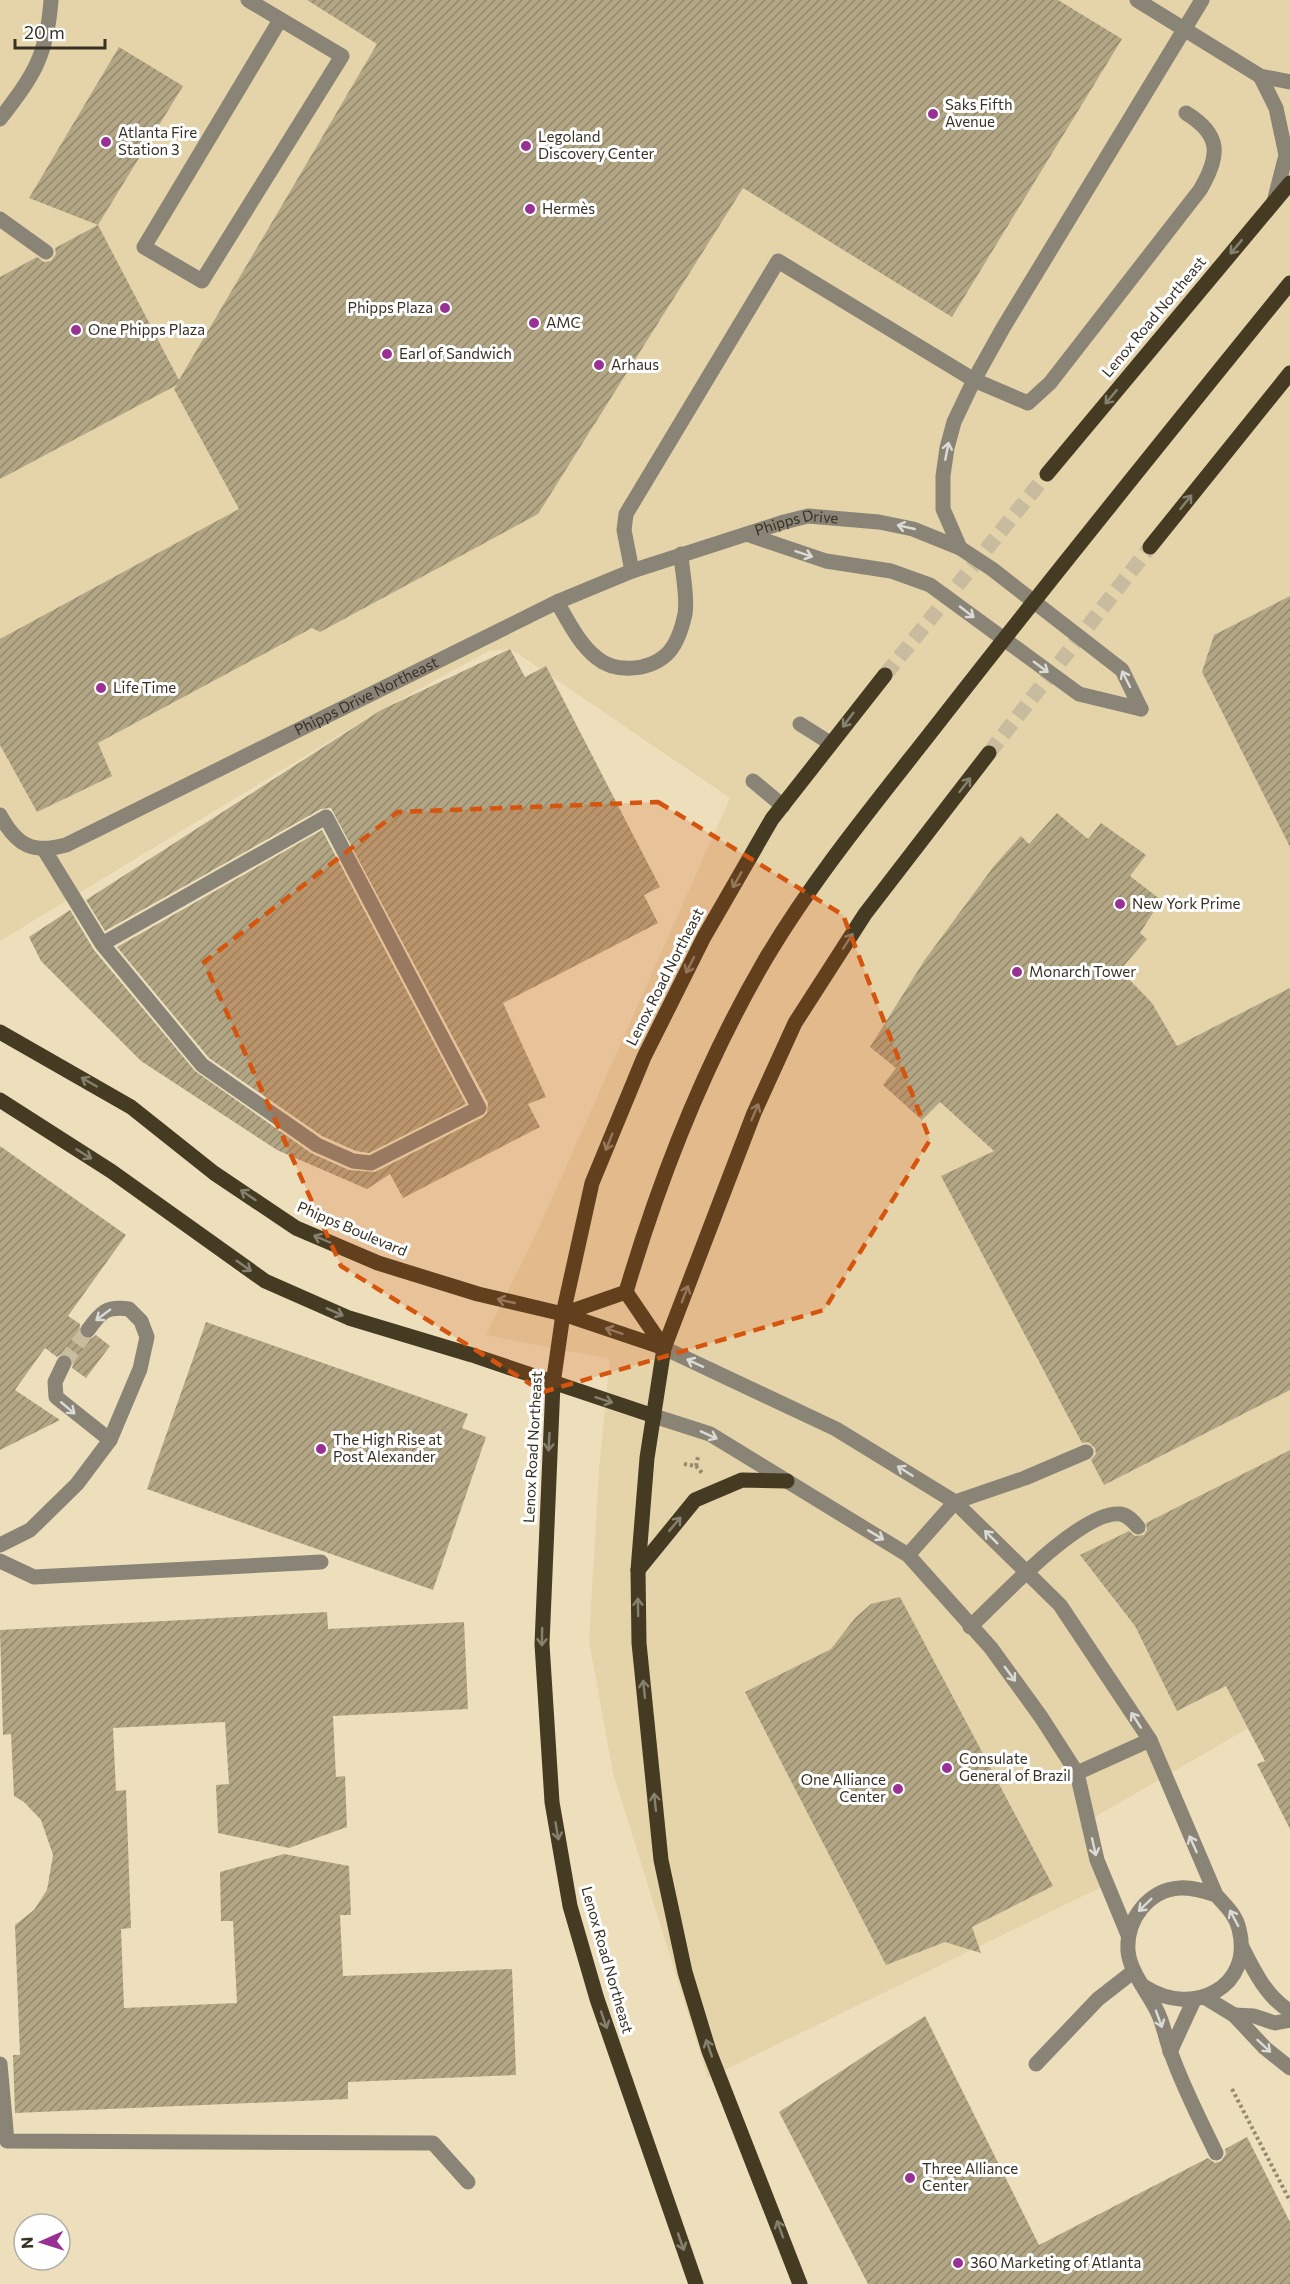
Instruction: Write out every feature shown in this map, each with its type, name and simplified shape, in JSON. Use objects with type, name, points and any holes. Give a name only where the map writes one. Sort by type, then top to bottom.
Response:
[{"type":"main road","name":"Lenox Road Northeast","points":[[1047,474],[1290,183]]},
{"type":"main road","points":[[664,1348],[627,1292],[647,1221],[675,1149],[714,1058],[765,960],[818,878],[1034,601],[1290,284]]},
{"type":"main road","points":[[1150,547],[1290,373]]},
{"type":"main road","name":"Lenox Road Northeast","points":[[696,2284],[597,1999],[570,1906],[552,1802],[542,1644],[554,1383],[563,1314],[592,1183],[644,1057],[704,938],[783,806],[885,675]]},
{"type":"main road","points":[[800,2284],[710,2051],[685,1972],[661,1860],[639,1643],[638,1570],[647,1458],[664,1348],[754,1113],[795,1023],[865,914],[989,753]]},
{"type":"main road","name":"Phipps Boulevard","points":[[0,1032],[131,1107],[214,1173],[296,1228],[378,1263],[478,1294],[563,1314],[664,1348]]},
{"type":"main road","points":[[0,1100],[111,1171],[266,1281],[349,1318],[472,1355],[654,1416]]},
{"type":"main road","points":[[563,1314],[627,1292]]},
{"type":"main road","points":[[638,1570],[695,1500],[742,1480],[786,1481]]},
{"type":"street","points":[[0,119],[30,80],[49,36],[51,0]]},
{"type":"street","points":[[248,0],[342,56],[201,281],[144,247],[280,20]]},
{"type":"street","points":[[1137,0],[1260,76],[1290,82]]},
{"type":"street","points":[[960,548],[943,508],[943,476],[954,422],[974,380],[1202,0]]},
{"type":"street","points":[[1260,76],[1276,108],[1286,155],[1274,202]]},
{"type":"street","points":[[632,571],[624,530],[626,514],[778,261],[974,380],[1028,403],[1050,383],[1200,190],[1210,172],[1214,152],[1210,133],[1203,123],[1186,112]]},
{"type":"street","points":[[0,219],[46,252]]},
{"type":"street","name":"Phipps Drive","points":[[808,516],[841,517],[913,529],[960,548],[1034,601],[1122,670],[1141,708],[1079,694],[930,585],[891,571],[826,561],[749,535],[808,516]]},
{"type":"street","name":"Phipps Drive Northeast","points":[[45,850],[76,840],[557,602],[632,571],[681,554],[749,535]]},
{"type":"street","points":[[557,602],[578,638],[598,659],[620,668],[644,667],[666,656],[680,635],[686,611],[681,554]]},
{"type":"street","points":[[800,724],[830,743]]},
{"type":"street","points":[[753,781],[783,806]]},
{"type":"street","points":[[0,815],[18,838],[29,846],[45,850],[102,944],[202,1065],[316,1145],[353,1161],[371,1163],[479,1108],[326,817],[102,944]]},
{"type":"street","points":[[0,1545],[30,1530],[77,1484],[110,1440],[140,1369],[147,1337],[141,1321],[129,1309],[114,1307],[99,1314],[88,1330]]},
{"type":"street","points":[[664,1348],[836,1429],[955,1502],[1060,1605],[1150,1740],[1216,1895],[1230,1910],[1239,1927],[1242,1947],[1238,1966],[1223,1985],[1200,1999],[1179,2001],[1160,1997],[1145,1987]]},
{"type":"street","points":[[64,1363],[55,1382],[56,1397],[110,1440]]},
{"type":"street","points":[[654,1416],[710,1434],[908,1555],[991,1648],[1041,1717],[1077,1773],[1097,1860],[1128,1935]]},
{"type":"street","points":[[908,1555],[955,1502],[1025,1478],[1086,1452]]},
{"type":"street","points":[[970,1627],[1078,1529],[1099,1517],[1120,1514],[1130,1518],[1138,1527]]},
{"type":"street","points":[[0,1561],[34,1577],[321,1562]]},
{"type":"street","points":[[1077,1773],[1150,1740]]},
{"type":"street","points":[[1216,1895],[1198,1889],[1180,1888],[1162,1892],[1146,1902],[1134,1917],[1128,1935],[1128,1954],[1134,1971],[1159,2015],[1170,2052],[1216,2153]]},
{"type":"street","points":[[1242,1947],[1266,1988],[1281,2006],[1290,2011]]},
{"type":"street","points":[[1036,2064],[1098,1999],[1134,1971]]},
{"type":"street","points":[[1200,1999],[1234,2015],[1265,2048],[1290,2068]]},
{"type":"street","points":[[1170,2052],[1200,1999]]},
{"type":"street","points":[[1234,2015],[1254,2016],[1275,2024],[1290,2019]]},
{"type":"street","points":[[0,2064],[7,2141],[433,2143],[468,2182]]},
{"type":"path","points":[[696,1466],[698,1457]]},
{"type":"path","points":[[684,1464],[696,1466],[707,1479]]},
{"type":"path","points":[[1232,2089],[1290,2201]]},
{"type":"highlighted area","points":[[658,802],[843,915],[930,1140],[824,1310],[543,1392],[341,1266],[204,962],[398,812]]},
{"type":"shaded area","points":[[0,0],[1290,0],[1290,1704],[1081,1825],[1114,1881],[708,2078],[613,1773],[589,1641],[599,1469],[610,1359],[486,1335],[537,1232],[730,798],[511,649],[489,651],[381,710],[0,941]]},
{"type":"building","name":"Phipps Plaza","points":[[307,0],[1058,0],[1122,39],[952,317],[743,188],[538,514],[320,632],[312,628],[98,743],[112,776],[37,812],[0,745],[0,639],[239,509],[174,389],[177,385],[0,479],[0,277],[37,257],[44,262],[51,261],[56,254],[55,248],[98,225],[179,380],[377,44]]},
{"type":"building","name":"Atlanta Fire Station 3","points":[[119,47],[183,86],[98,225],[29,198]]},
{"type":"building","points":[[1290,596],[1290,847],[1202,672],[1214,635]]},
{"type":"building","points":[[510,649],[525,677],[546,666],[660,887],[644,895],[658,923],[503,1003],[546,1097],[528,1104],[540,1127],[403,1198],[390,1174],[367,1189],[277,1150],[141,1061],[41,961],[29,937],[70,910],[94,950],[195,1071],[311,1153],[349,1170],[375,1172],[483,1117],[487,1113],[488,1103],[331,808],[321,809],[105,931],[86,900],[381,710]]},
{"type":"building","points":[[1057,813],[1088,839],[1101,823],[1146,855],[1130,876],[1161,900],[1140,933],[1147,939],[1120,970],[1152,1003],[1177,1046],[1290,988],[1290,1390],[1104,1485],[1091,1460],[1096,1454],[1095,1448],[1088,1442],[1082,1443],[941,1176],[994,1151],[940,1102],[922,1120],[883,1085],[896,1068],[870,1047],[924,961],[994,866],[1021,836],[1029,844]]},
{"type":"building","points":[[322,830],[466,1104],[369,1153],[356,1151],[322,1136],[209,1058],[117,947]]},
{"type":"building","points":[[0,1146],[126,1235],[68,1316],[80,1324],[79,1333],[83,1338],[91,1339],[96,1335],[110,1346],[86,1378],[72,1368],[74,1362],[69,1354],[63,1353],[57,1357],[45,1348],[15,1390],[60,1420],[0,1450]]},
{"type":"building","name":"The High Rise at Post Alexander","points":[[206,1322],[468,1414],[462,1428],[486,1437],[433,1590],[147,1489]]},
{"type":"building","points":[[1290,1450],[1290,1829],[1257,1764],[1265,1761],[1226,1686],[1177,1711],[1135,1626],[1080,1555],[1129,1531],[1135,1536],[1144,1535],[1147,1530],[1146,1523]]},
{"type":"building","name":"One Alliance Center","points":[[900,1597],[1053,1886],[972,1927],[981,1953],[945,1942],[886,1965],[745,1692],[831,1649],[855,1618],[871,1604]]},
{"type":"building","points":[[327,1612],[328,1629],[464,1622],[468,1709],[333,1716],[336,1777],[345,1776],[347,1827],[289,1848],[218,1833],[216,1785],[229,1784],[225,1722],[113,1728],[116,1791],[126,1790],[131,1928],[121,1929],[124,2008],[237,2003],[233,1921],[221,1921],[220,1872],[284,1854],[349,1866],[351,1915],[340,1915],[343,1976],[512,1969],[516,2075],[348,2082],[348,2099],[15,2113],[13,2055],[20,2055],[15,1925],[34,1910],[47,1890],[53,1855],[41,1820],[24,1802],[14,1796],[11,1734],[3,1735],[0,1630]]},
{"type":"building","name":"Three Alliance Center","points":[[925,2016],[1039,2245],[1208,2158],[1215,2163],[1221,2161],[1226,2154],[1225,2149],[1247,2137],[1290,2222],[1290,2284],[868,2284],[779,2112]]},
{"type":"tunnel","points":[[885,675],[1047,474]]},
{"type":"tunnel","points":[[989,753],[1150,547]]},
{"type":"tunnel","points":[[64,1363],[88,1330]]},
{"type":"place","name":"Saks Fifth Avenue","points":[[933,114]]},
{"type":"place","name":"Atlanta Fire Station 3","points":[[106,142]]},
{"type":"place","name":"Legoland Discovery Center","points":[[526,146]]},
{"type":"place","name":"Hermès","points":[[530,209]]},
{"type":"place","name":"Phipps Plaza","points":[[445,308]]},
{"type":"place","name":"AMC","points":[[534,323]]},
{"type":"place","name":"One Phipps Plaza","points":[[76,330]]},
{"type":"place","name":"Earl of Sandwich","points":[[387,354]]},
{"type":"place","name":"Arhaus","points":[[599,365]]},
{"type":"place","name":"Life Time","points":[[101,688]]},
{"type":"place","name":"New York Prime","points":[[1120,904]]},
{"type":"place","name":"Monarch Tower","points":[[1017,972]]},
{"type":"place","name":"The High Rise at Post Alexander","points":[[321,1449]]},
{"type":"place","name":"Consulate General of Brazil","points":[[947,1768]]},
{"type":"place","name":"One Alliance Center","points":[[898,1789]]},
{"type":"place","name":"Three Alliance Center","points":[[910,2178]]},
{"type":"place","name":"360 Marketing of Atlanta","points":[[958,2263]]}]
